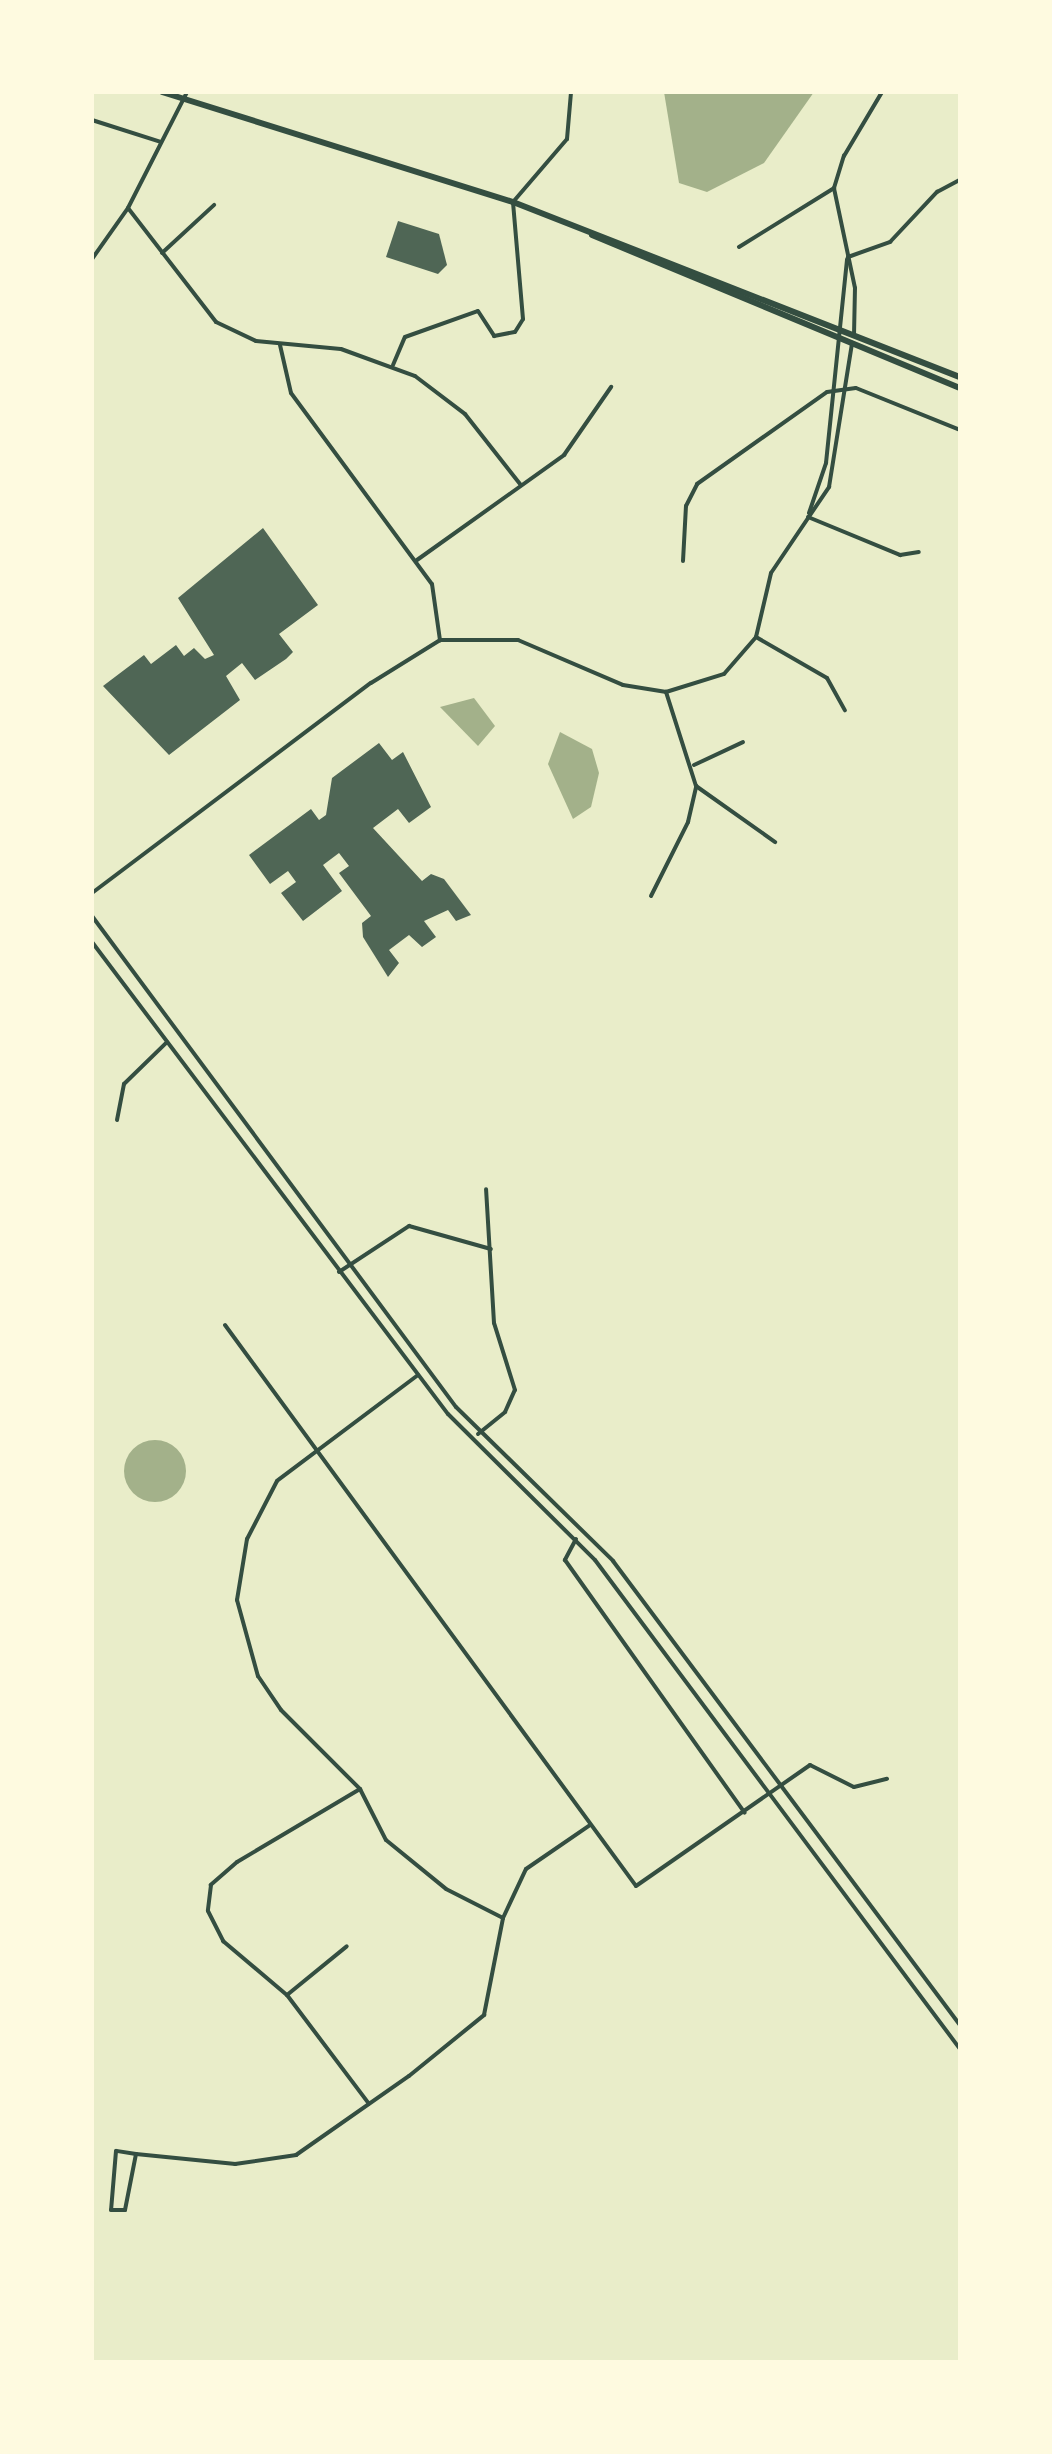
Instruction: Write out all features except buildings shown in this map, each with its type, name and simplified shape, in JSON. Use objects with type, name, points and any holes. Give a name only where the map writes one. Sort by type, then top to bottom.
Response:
[{"type":"main road","points":[[162,92],[186,96],[513,202],[960,377]]},
{"type":"main road","points":[[589,232],[960,388]]},
{"type":"street","points":[[393,365],[405,337],[478,311],[494,336],[515,332],[523,319],[513,202],[567,139],[571,92]]},
{"type":"street","points":[[739,247],[834,188],[882,92]]},
{"type":"street","points":[[92,259],[128,208],[186,96]]},
{"type":"street","points":[[92,120],[161,142]]},
{"type":"street","points":[[848,257],[890,242],[937,192],[960,181]]},
{"type":"street","points":[[808,517],[826,463],[838,388],[854,335],[848,257],[834,188]]},
{"type":"street","points":[[162,253],[214,205]]},
{"type":"street","points":[[128,208],[216,322],[280,345],[341,349],[393,365],[465,414],[520,484]]},
{"type":"street","points":[[92,893],[371,683],[440,640],[518,640],[623,685],[666,692],[724,674],[756,637],[771,573],[829,487],[848,257]]},
{"type":"street","points":[[280,345],[291,393],[417,560],[441,611],[440,640]]},
{"type":"street","points":[[417,560],[575,445],[611,387]]},
{"type":"street","points":[[683,561],[686,506],[697,484],[838,388],[919,409],[960,430]]},
{"type":"street","points":[[808,517],[900,555],[919,552]]},
{"type":"street","points":[[756,637],[827,678],[845,710]]},
{"type":"street","points":[[651,896],[688,822],[696,786],[694,765],[666,692]]},
{"type":"street","points":[[694,765],[743,742]]},
{"type":"street","points":[[696,786],[775,842]]},
{"type":"street","points":[[92,916],[347,1263],[478,1434],[608,1555],[960,2025]]},
{"type":"street","points":[[92,942],[418,1375],[471,1440],[576,1539],[960,2049]]},
{"type":"street","points":[[117,1120],[124,1084],[167,1042]]},
{"type":"street","points":[[478,1434],[505,1412],[515,1390],[494,1323],[486,1189]]},
{"type":"street","points":[[339,1272],[347,1263],[409,1226],[491,1249]]},
{"type":"street","points":[[225,1325],[617,1866],[644,1886],[810,1765],[854,1787],[887,1779]]},
{"type":"street","points":[[418,1375],[314,1449],[277,1481],[256,1519],[237,1600],[258,1676],[281,1710],[360,1789],[386,1840],[446,1889],[503,1918]]},
{"type":"street","points":[[576,1539],[565,1560],[745,1813]]},
{"type":"street","points":[[360,1789],[211,1885],[208,1911],[223,1941],[287,1995],[369,2104]]},
{"type":"street","points":[[136,2154],[125,2210],[111,2210],[116,2151],[235,2164],[296,2155],[369,2104],[484,2015],[503,1918],[526,1869],[590,1825]]},
{"type":"street","points":[[287,1995],[347,1946]]},
{"type":"shaded area","points":[[664,92],[814,92],[764,163],[707,192],[679,183]]},
{"type":"shaded area","points":[[474,698],[495,726],[478,746],[440,707]]},
{"type":"shaded area","points":[[560,732],[592,749],[599,773],[591,807],[573,819],[548,764]]},
{"type":"shaded area","points":[[155,1440],[177,1449],[186,1471],[177,1493],[155,1502],[133,1493],[124,1471],[133,1449]]}]
